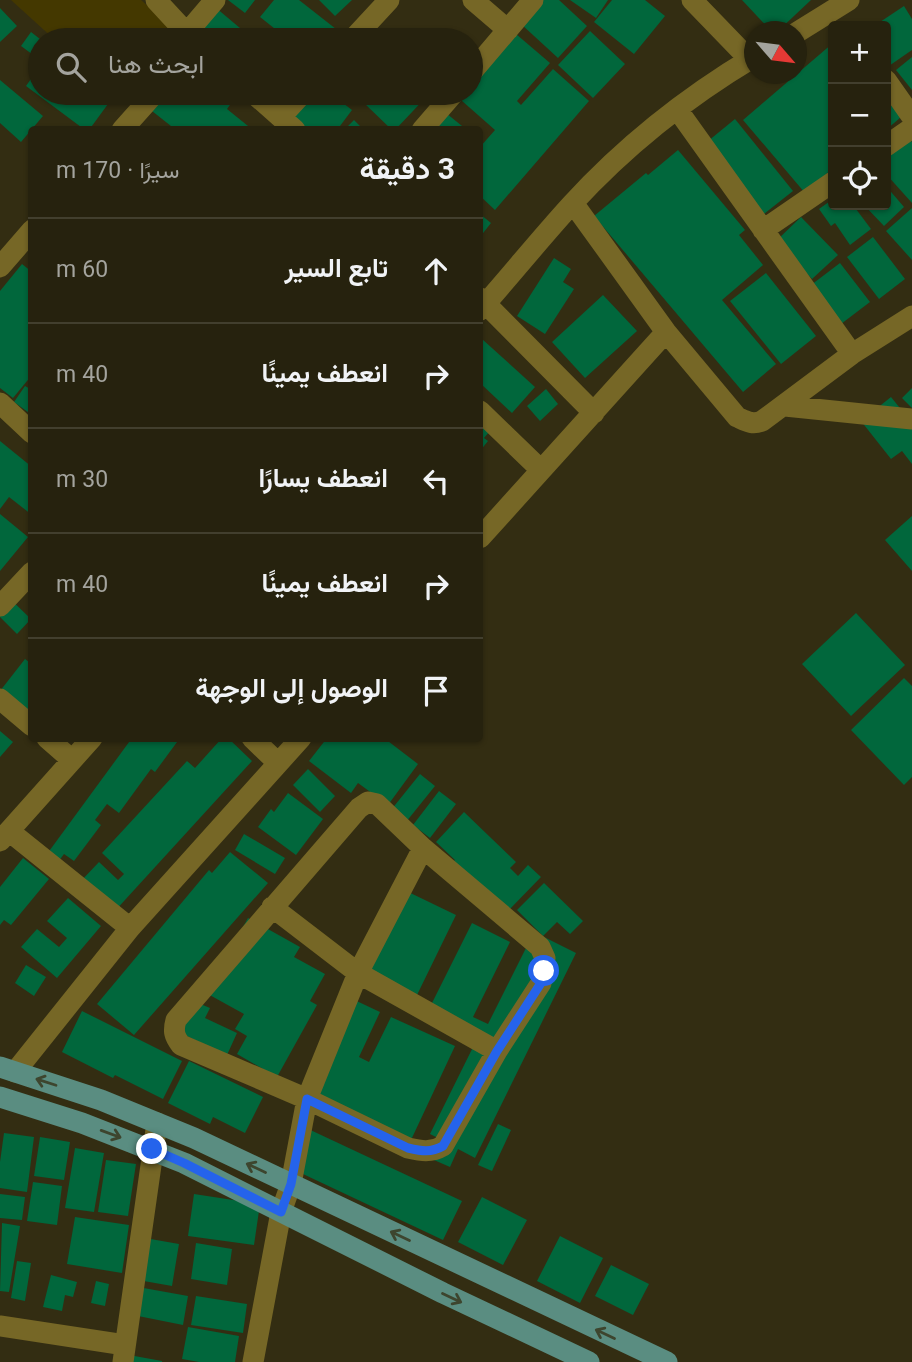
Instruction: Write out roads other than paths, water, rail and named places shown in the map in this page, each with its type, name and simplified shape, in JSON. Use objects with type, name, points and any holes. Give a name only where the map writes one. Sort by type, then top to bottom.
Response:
[{"type":"main road","points":[[7,1070],[101,1100],[157,1123],[667,1362]]},
{"type":"main road","points":[[0,1097],[152,1149],[184,1163],[589,1362]]},
{"type":"main road","points":[[512,1326],[526,1296]]},
{"type":"street","points":[[156,0],[179,28]]},
{"type":"street","points":[[194,28],[215,0]]},
{"type":"street","points":[[363,28],[389,0]]},
{"type":"street","points":[[473,0],[508,30]]},
{"type":"street","points":[[483,59],[533,0]]},
{"type":"street","points":[[692,0],[744,51]]},
{"type":"street","points":[[807,28],[844,12]]},
{"type":"street","points":[[483,302],[620,156],[677,109],[744,64]]},
{"type":"street","points":[[889,84],[912,117]]},
{"type":"street","points":[[126,126],[144,105]]},
{"type":"street","points":[[267,105],[288,123],[297,105]]},
{"type":"street","points":[[425,126],[444,105]]},
{"type":"street","points":[[677,109],[852,354]]},
{"type":"street","points":[[891,143],[912,128]]},
{"type":"street","points":[[763,230],[828,185]]},
{"type":"street","points":[[573,203],[666,332],[737,416],[755,424],[785,406],[852,354],[912,316]]},
{"type":"street","points":[[0,267],[28,240]]},
{"type":"street","points":[[483,306],[594,413]]},
{"type":"street","points":[[483,535],[666,332]]},
{"type":"street","points":[[785,406],[912,419]]},
{"type":"street","points":[[4,414],[28,430]]},
{"type":"street","points":[[483,414],[540,470]]},
{"type":"street","points":[[0,606],[28,576]]},
{"type":"street","points":[[0,699],[28,723]]},
{"type":"street","points":[[52,742],[72,760]]},
{"type":"street","points":[[88,742],[4,836],[130,928]]},
{"type":"street","points":[[256,742],[278,763]]},
{"type":"street","points":[[7,1070],[297,742]]},
{"type":"street","points":[[368,802],[377,804],[423,848],[540,947],[545,958],[541,983],[497,1051],[443,1146],[435,1151],[408,1148],[307,1099],[181,1045],[175,1038],[173,1029],[176,1020],[359,808],[368,802]]},
{"type":"street","points":[[253,1362],[281,1212],[291,1184],[307,1099],[358,973],[423,848]]},
{"type":"street","points":[[272,907],[358,973],[497,1051]]},
{"type":"street","points":[[0,1326],[124,1354],[157,1123]]}]
